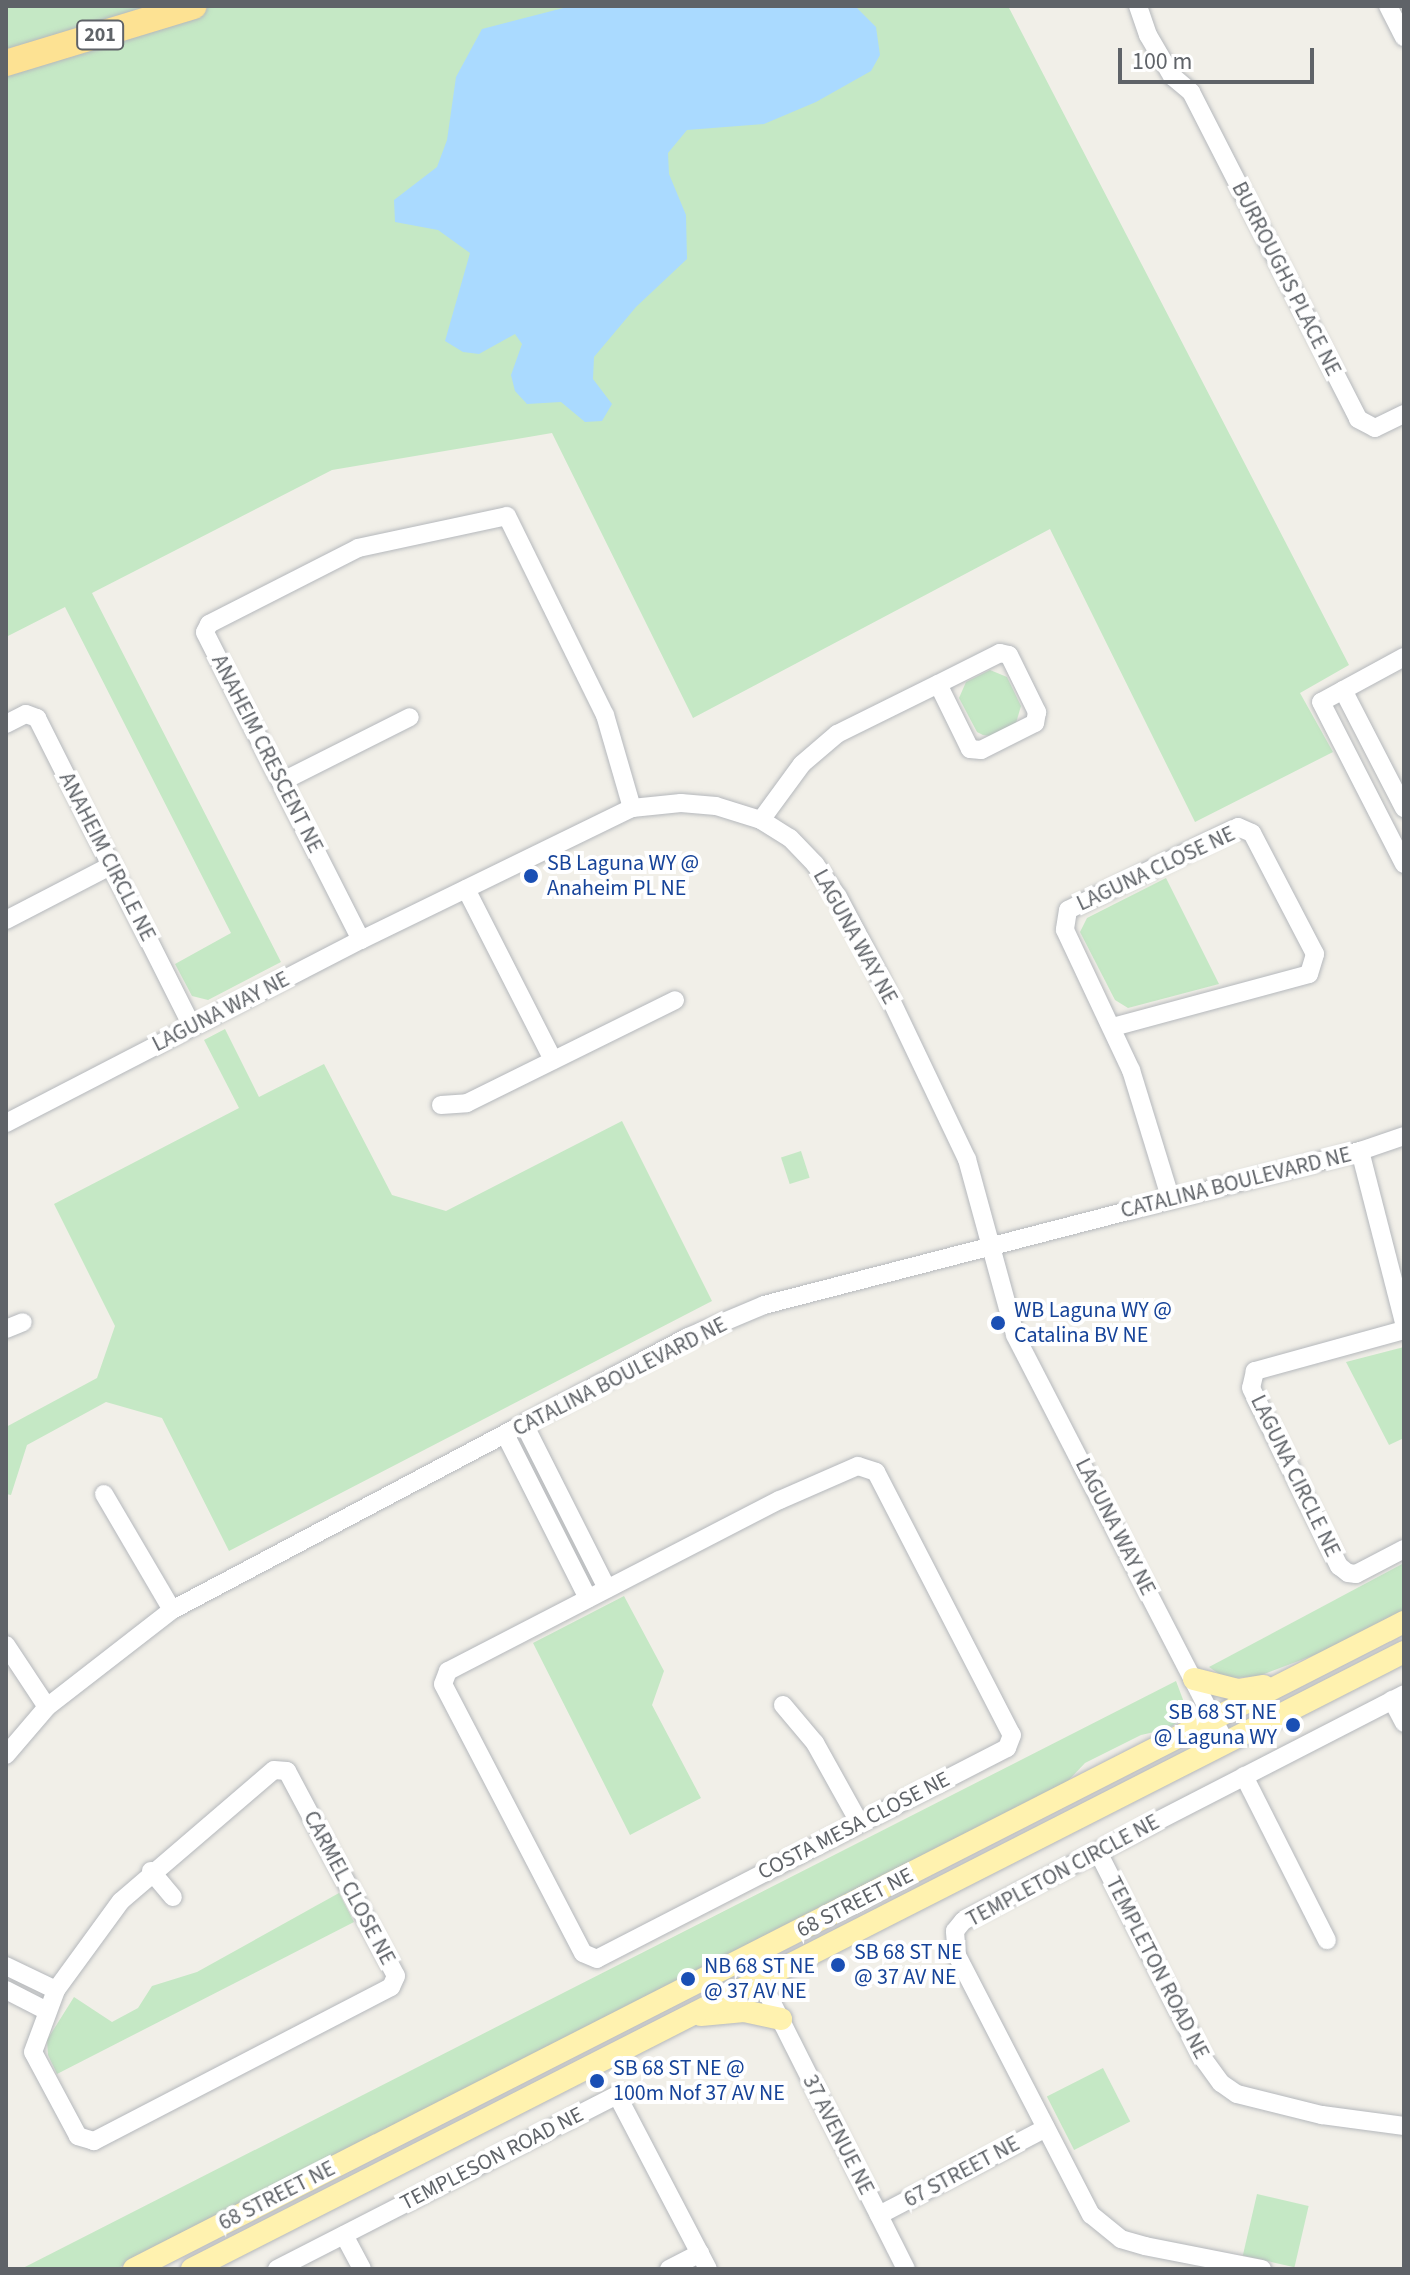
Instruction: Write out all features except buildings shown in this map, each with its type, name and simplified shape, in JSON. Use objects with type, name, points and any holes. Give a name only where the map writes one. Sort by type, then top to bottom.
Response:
[{"type":"highway","name":"201","points":[[6,63],[194,6]]},
{"type":"main road","name":"68 STREET NE","points":[[134,2269],[1404,1622]]},
{"type":"main road","name":"68 STREET NE","points":[[192,2269],[1404,1652]]},
{"type":"main road","points":[[1194,1679],[1238,1690],[1285,1682]]},
{"type":"main road","points":[[687,2016],[744,2011],[781,2019]]},
{"type":"street","name":"BURROUGHS PLACE NE","points":[[1138,6],[1148,35],[1172,76],[1191,92],[1358,419],[1375,428],[1404,414]]},
{"type":"street","points":[[1388,6],[1404,37]]},
{"type":"street","name":"ANAHEIM CRESCENT NE","points":[[361,940],[205,632],[209,624],[358,548],[507,516],[605,715],[632,808]]},
{"type":"street","points":[[761,820],[802,764],[837,734],[1000,653],[1009,655],[1037,712],[1035,723],[981,750],[970,749],[938,684]]},
{"type":"street","points":[[1404,657],[1321,702],[1404,864]]},
{"type":"street","points":[[1343,690],[1404,808]]},
{"type":"street","name":"ANAHEIM CIRCLE NE","points":[[6,724],[26,714],[37,718],[192,1026]]},
{"type":"street","points":[[281,782],[410,717]]},
{"type":"street","name":"LAGUNA WAY NE","points":[[6,1123],[361,940],[632,808],[667,803],[716,806],[761,820],[790,838],[815,864],[838,897],[967,1159],[1015,1335],[1225,1742]]},
{"type":"street","name":"LAGUNA CLOSE NE","points":[[1113,1027],[1309,974],[1315,954],[1252,833],[1238,827],[1068,910],[1065,930],[1113,1027],[1144,1110],[1171,1200]]},
{"type":"street","points":[[6,920],[112,865]]},
{"type":"street","points":[[466,889],[553,1060]]},
{"type":"street","points":[[441,1105],[467,1103],[675,1000]]},
{"type":"street","name":"CATALINA BOULEVARD NE","points":[[6,1755],[47,1707],[172,1610],[255,1563],[506,1436],[688,1337],[764,1305],[1360,1151],[1404,1136]]},
{"type":"street","points":[[1360,1151],[1404,1322]]},
{"type":"street","name":"LAGUNA CIRCLE NE","points":[[1404,1330],[1255,1371],[1251,1388],[1339,1566],[1348,1573],[1356,1574],[1404,1549]]},
{"type":"street","points":[[525,1426],[607,1588]]},
{"type":"street","points":[[506,1436],[588,1598]]},
{"type":"street","name":"COSTA MESA CLOSE NE","points":[[858,1466],[876,1472],[1012,1735],[1007,1748],[597,1959],[583,1953],[443,1684],[448,1671],[607,1588],[780,1500],[845,1471],[858,1466]]},
{"type":"street","points":[[104,1494],[172,1610]]},
{"type":"street","points":[[6,1645],[47,1707]]},
{"type":"street","points":[[1398,1697],[1404,1723]]},
{"type":"street","name":"TEMPLETON CIRCLE NE","points":[[1262,2269],[1145,2246],[1106,2230],[1091,2215],[957,1955],[955,1931],[963,1921],[1398,1697]]},
{"type":"street","points":[[783,1705],[815,1743],[859,1822]]},
{"type":"street","name":"CARMEL CLOSE NE","points":[[274,1770],[287,1771],[396,1976],[391,1987],[94,2141],[78,2136],[33,2052],[56,1990],[121,1901],[151,1871],[274,1770]]},
{"type":"street","points":[[1244,1776],[1327,1940]]},
{"type":"street","name":"TEMPLETON ROAD NE","points":[[1098,1852],[1202,2057],[1221,2083],[1237,2094],[1322,2115],[1404,2126]]},
{"type":"street","points":[[151,1871],[173,1897]]},
{"type":"street","name":"37 AVENUE NE","points":[[749,1957],[906,2269]]},
{"type":"street","points":[[6,1966],[56,1990]]},
{"type":"street","points":[[6,1990],[47,2011]]},
{"type":"street","name":"TEMPLESON ROAD NE","points":[[277,2269],[617,2095],[704,2261]]},
{"type":"street","name":"67 STREET NE","points":[[879,2215],[1046,2128]]},
{"type":"street","points":[[344,2235],[362,2269]]},
{"type":"street","points":[[669,2269],[704,2261]]},
{"type":"green space","points":[[6,6],[1008,6],[1349,665],[1300,693],[1333,752],[1195,822],[1050,529],[693,718],[552,433],[332,470],[92,593],[281,962],[208,1000],[192,996],[175,964],[231,933],[65,607],[6,637]]},
{"type":"green space","points":[[990,670],[1007,677],[1021,706],[1016,723],[991,736],[977,732],[959,698],[966,682]]},
{"type":"green space","points":[[1166,878],[1219,984],[1128,1008],[1115,1000],[1080,932],[1087,918]]},
{"type":"green space","points":[[225,1029],[259,1097],[324,1064],[392,1195],[446,1211],[622,1121],[712,1301],[229,1551],[162,1418],[106,1402],[27,1445],[11,1495],[6,1494],[6,1427],[97,1378],[115,1326],[54,1204],[239,1108],[204,1040]]},
{"type":"green space","points":[[801,1151],[810,1178],[790,1184],[781,1157]]},
{"type":"green space","points":[[1404,1347],[1404,1438],[1389,1445],[1346,1362]]},
{"type":"green space","points":[[1404,1563],[1404,1613],[1333,1648],[1259,1676],[1222,1676],[1209,1667]]},
{"type":"green space","points":[[624,1596],[664,1671],[652,1705],[701,1798],[630,1835],[533,1643]]},
{"type":"green space","points":[[1176,1681],[1185,1705],[1179,1721],[1168,1729],[1141,1735],[1085,1763],[1066,1783],[724,1960],[116,2269],[21,2269]]},
{"type":"green space","points":[[339,1893],[354,1922],[57,2074],[48,2055],[47,2040],[74,1997],[112,2022],[138,2008],[152,1986],[197,1972]]},
{"type":"green space","points":[[1103,2068],[1130,2121],[1074,2150],[1047,2097]]},
{"type":"green space","points":[[1257,2194],[1309,2206],[1294,2267],[1243,2255]]},
{"type":"water","points":[[571,6],[855,6],[876,27],[880,55],[871,71],[816,102],[764,124],[687,130],[668,153],[669,174],[686,215],[687,259],[636,307],[594,357],[593,379],[612,404],[602,421],[585,422],[561,402],[527,404],[515,391],[511,375],[522,344],[515,334],[479,354],[463,352],[445,341],[470,253],[438,230],[395,222],[394,200],[437,167],[447,140],[456,77],[482,29]]},
{"type":"place","name":"SB Laguna WY @ Anaheim PL NE","points":[[531,876]]},
{"type":"place","name":"WB Laguna WY @ Catalina BV NE","points":[[998,1323]]},
{"type":"place","name":"SB 68 ST NE @ Laguna WY","points":[[1293,1725]]},
{"type":"place","name":"SB 68 ST NE @ 37 AV NE","points":[[838,1965]]},
{"type":"place","name":"NB 68 ST NE @ 37 AV NE","points":[[688,1979]]},
{"type":"place","name":"SB 68 ST NE @ 100m Nof 37 AV NE","points":[[597,2081]]}]
